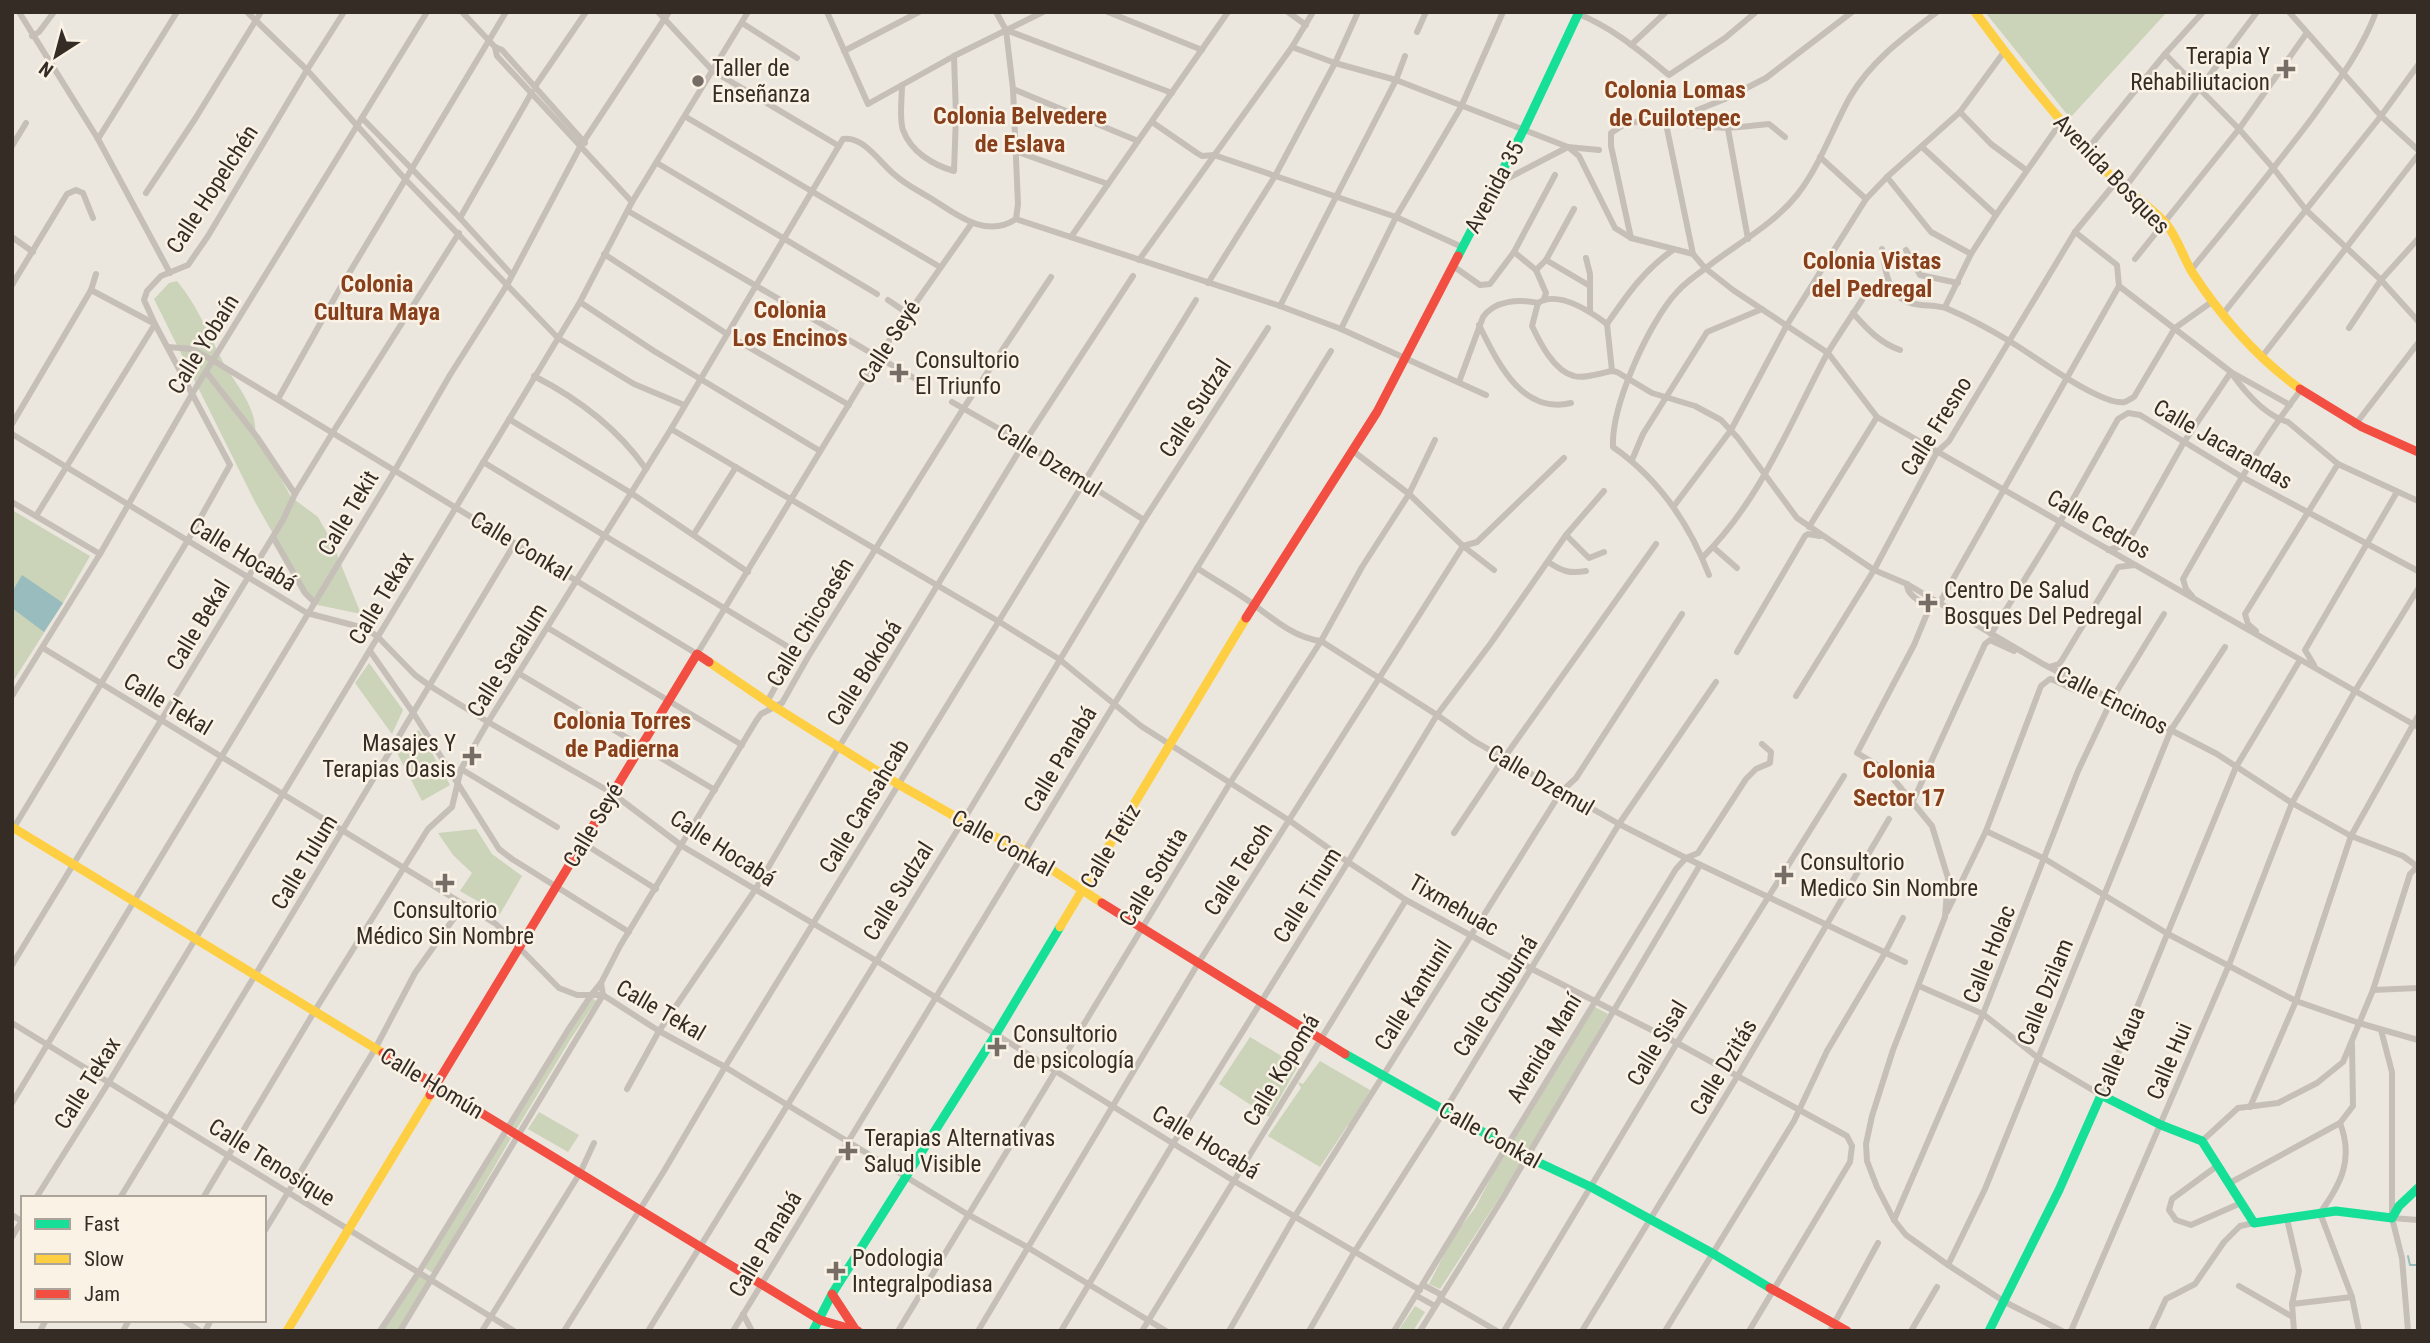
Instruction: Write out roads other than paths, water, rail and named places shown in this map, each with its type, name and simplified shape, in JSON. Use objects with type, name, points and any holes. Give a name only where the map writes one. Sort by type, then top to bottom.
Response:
[{"type":"street","points":[[19,12],[98,139],[170,272]]},
{"type":"street","points":[[32,36],[54,12]]},
{"type":"street","points":[[98,139],[177,12]]},
{"type":"street","points":[[247,12],[307,71],[406,180],[558,338],[634,384],[684,405]]},
{"type":"street","points":[[146,193],[261,12]]},
{"type":"street","name":"Calle Hopelchén","points":[[155,324],[144,300],[147,291],[161,276],[179,271],[188,265],[344,12]]},
{"type":"street","name":"Calle Yobaín","points":[[12,696],[100,554],[192,394],[427,12]]},
{"type":"street","points":[[462,12],[495,47],[502,50],[582,143],[589,156],[632,202]]},
{"type":"street","points":[[278,399],[506,12]]},
{"type":"street","points":[[460,218],[534,89],[586,12]]},
{"type":"street","points":[[658,12],[713,71],[839,146]]},
{"type":"street","name":"Calle Tekit","points":[[12,1103],[450,375],[507,285],[582,143],[669,12]]},
{"type":"street","name":"Calle Tekax","points":[[37,1196],[109,1082],[580,302],[632,202],[748,12]]},
{"type":"street","points":[[827,12],[868,104],[954,56],[1043,12]]},
{"type":"street","points":[[844,51],[919,12]]},
{"type":"street","points":[[996,12],[1006,30],[1013,89],[1018,204],[1016,219]]},
{"type":"street","points":[[1108,12],[1202,50]]},
{"type":"street","points":[[1071,237],[1228,12]]},
{"type":"street","points":[[1288,12],[1306,25]]},
{"type":"street","points":[[1139,260],[1292,47],[1313,12]]},
{"type":"street","points":[[1208,283],[1275,176],[1335,63],[1358,12]]},
{"type":"street","points":[[1417,32],[1426,12]]},
{"type":"street","points":[[1340,329],[1396,217],[1461,107],[1503,12]]},
{"type":"street","points":[[1631,45],[1666,12]]},
{"type":"street","points":[[1577,13],[1603,24],[1669,75],[1726,38],[1756,12]]},
{"type":"street","points":[[1631,238],[1611,146],[1611,132],[1625,124],[1668,120],[1725,99],[1766,78],[1852,12]]},
{"type":"street","points":[[1709,575],[1674,506],[1648,475],[1613,447],[1612,432],[1628,378],[1636,359],[1677,292],[1788,206],[1805,184],[1851,96],[1867,73],[1897,42],[1937,12]]},
{"type":"street","name":"Avenida Bosques","points":[[1975,12],[2004,52],[2086,151],[2120,186],[2166,223],[2191,270],[2222,315],[2261,358],[2300,391],[2355,425],[2418,452]]},
{"type":"street","points":[[2086,151],[2203,12]]},
{"type":"street","name":"Calle Fresno","points":[[1796,696],[1874,570],[1937,452],[1949,441],[2075,232],[2120,186],[2258,12]]},
{"type":"street","points":[[2261,358],[2418,152],[2343,75],[2289,12]]},
{"type":"street","points":[[2191,270],[2274,169],[2343,75],[2366,37],[2376,12]]},
{"type":"street","name":"Avenida 35","points":[[1404,358],[1524,129],[1577,13]]},
{"type":"street","points":[[741,23],[797,58]]},
{"type":"street","points":[[1006,30],[1172,93]]},
{"type":"street","points":[[2135,259],[2239,129],[2306,34]]},
{"type":"street","points":[[1292,47],[1335,63],[1396,80],[1568,147],[1599,150]]},
{"type":"street","points":[[1674,506],[1731,429],[1787,325],[1866,199],[1960,112],[2004,52]]},
{"type":"street","points":[[2165,54],[2239,129],[2306,210],[2348,247],[2418,321]]},
{"type":"street","points":[[902,85],[902,130],[927,160],[954,171],[954,56]]},
{"type":"street","points":[[1280,306],[1396,80],[1405,57]]},
{"type":"street","points":[[2222,315],[2381,116],[2418,65]]},
{"type":"street","points":[[1013,89],[1138,141]]},
{"type":"street","points":[[1960,112],[1991,144],[2026,170]]},
{"type":"street","points":[[686,117],[940,267]]},
{"type":"street","points":[[362,118],[511,274]]},
{"type":"street","points":[[1668,120],[1694,127],[1728,129],[1769,124],[1785,137]]},
{"type":"street","points":[[1668,120],[1693,254]]},
{"type":"street","points":[[12,146],[26,122]]},
{"type":"street","points":[[1152,122],[1202,156],[1214,155],[1396,217],[1462,247]]},
{"type":"street","points":[[1882,249],[1886,272],[1894,291],[1909,302],[1926,307],[1945,307],[1971,254],[2061,122]]},
{"type":"street","points":[[1728,129],[1748,239]]},
{"type":"street","name":"Calle Sacalum","points":[[204,1196],[403,868],[428,830],[452,807],[461,769],[488,722],[671,429],[843,139],[852,138],[857,141],[899,179],[972,223]]},
{"type":"street","points":[[1568,147],[1579,156],[1615,228],[1631,238],[1693,254]]},
{"type":"street","points":[[1495,184],[1568,147]]},
{"type":"street","points":[[1922,147],[1996,215]]},
{"type":"street","points":[[1016,151],[1108,184]]},
{"type":"street","points":[[1820,157],[1866,199]]},
{"type":"street","points":[[657,163],[877,294]]},
{"type":"street","points":[[1452,266],[1480,285],[1490,284],[1514,251],[1555,175]]},
{"type":"street","points":[[1887,177],[1931,232],[1971,254]]},
{"type":"street","points":[[12,285],[62,201],[72,191],[80,190],[83,193],[93,218]]},
{"type":"street","points":[[1536,270],[1546,260],[1574,209]]},
{"type":"street","points":[[628,211],[926,386]]},
{"type":"street","points":[[972,223],[999,228],[1016,219],[1280,306],[1340,329],[1486,395]]},
{"type":"street","name":"Calle Seyé","points":[[288,1331],[517,948],[877,358],[972,223]]},
{"type":"street","points":[[1939,604],[2119,286],[2117,265],[2075,232]]},
{"type":"street","name":"Calle Bekal","points":[[12,965],[273,537],[295,494],[459,233]]},
{"type":"street","points":[[12,237],[33,252]]},
{"type":"street","points":[[2349,328],[2381,280],[2418,239]]},
{"type":"street","points":[[1612,371],[1607,324],[1635,283],[1653,263],[1673,250]]},
{"type":"street","points":[[1906,250],[1920,275],[1958,283]]},
{"type":"street","points":[[1514,251],[1536,270],[1546,293],[1532,326],[1549,355],[1561,368],[1577,377],[1612,371],[1652,393],[1695,406],[1721,420],[1731,429]]},
{"type":"street","points":[[604,254],[727,334]]},
{"type":"street","name":"Calle Cedros","points":[[1693,254],[1705,268],[1828,353],[1877,417],[2415,725]]},
{"type":"street","points":[[1586,258],[1590,274],[1590,311]]},
{"type":"street","points":[[1546,260],[1590,286]]},
{"type":"street","points":[[12,424],[91,289],[96,274]]},
{"type":"street","name":"Calle Bokobá","points":[[627,1089],[659,1031],[755,890],[1024,443],[1133,276]]},
{"type":"street","name":"Calle Chicoasén","points":[[380,1331],[601,983],[761,714],[771,705],[782,703],[788,694],[963,409],[1051,277]]},
{"type":"street","points":[[2119,286],[2231,372],[2290,405]]},
{"type":"street","points":[[13,829],[188,541],[230,465],[155,324],[91,289]]},
{"type":"street","points":[[888,300],[907,313]]},
{"type":"street","name":"Calle Cansahcab","points":[[564,1331],[1196,300]]},
{"type":"street","points":[[1459,382],[1479,325],[1489,309],[1497,305],[1525,300],[1564,301],[1590,311],[1607,324]]},
{"type":"street","points":[[1702,558],[1756,492],[1828,353],[1862,300]]},
{"type":"street","name":"Calle Jacarandas","points":[[1945,307],[2010,341],[2108,401],[2125,402],[2134,397],[2175,328],[2213,301]]},
{"type":"street","points":[[580,302],[699,379],[820,452]]},
{"type":"street","points":[[1632,460],[1666,396],[1707,331],[1762,309]]},
{"type":"street","points":[[1853,313],[1884,343],[1900,350]]},
{"type":"street","points":[[36,516],[155,324]]},
{"type":"street","points":[[1479,325],[1500,366],[1518,389],[1541,402],[1571,403]]},
{"type":"street","name":"Calle Sudzal","points":[[648,1331],[963,821],[1144,520],[1268,328]]},
{"type":"street","points":[[738,341],[849,405]]},
{"type":"street","points":[[2355,425],[2418,343]]},
{"type":"street","name":"Calle Conkal","points":[[168,347],[192,349],[333,432],[697,653],[771,705],[898,784],[963,821],[1024,851],[1321,1040],[1527,1157],[1591,1187],[1712,1253],[1832,1327],[1847,1331]]},
{"type":"street","name":"Calle Panabá","points":[[733,1331],[1331,351]]},
{"type":"street","name":"Calle Tetiz","points":[[813,1331],[832,1294],[996,1034],[1254,605],[1377,412],[1404,358]]},
{"type":"street","points":[[2231,372],[2242,388],[2338,464],[2418,501]]},
{"type":"street","points":[[2108,550],[2126,545],[2184,442],[2231,372]]},
{"type":"street","points":[[207,373],[257,437],[295,494]]},
{"type":"street","points":[[534,376],[554,386],[593,413],[632,449],[646,469]]},
{"type":"street","points":[[2196,600],[2186,589],[2183,579],[2242,477],[2300,391]]},
{"type":"street","name":"Calle Dzemul","points":[[953,402],[1024,443],[1144,520]]},
{"type":"street","name":"Calle Jacarandas","points":[[1991,634],[2060,522],[2118,419],[2128,414],[2140,415],[2242,477],[2418,571]]},
{"type":"street","points":[[1809,527],[1877,417]]},
{"type":"street","points":[[509,419],[631,493],[748,572]]},
{"type":"street","name":"Tixmehuac","points":[[671,429],[1059,659],[1141,726],[1290,821],[1406,900],[1847,1136],[1852,1146]]},
{"type":"street","name":"Calle Encinos","points":[[1731,429],[1797,518],[1874,570],[1907,584],[2049,667],[2171,730],[2351,836],[2403,856],[2418,867]]},
{"type":"street","name":"Calle Hocabá","points":[[12,434],[307,613],[363,628],[377,636],[415,675],[430,686],[612,793],[682,846],[876,960],[1234,1181],[1420,1290],[1441,1296],[1497,1331]]},
{"type":"street","name":"Calle Sotuta","points":[[898,1331],[1230,783],[1321,641],[1362,567],[1409,494],[1435,440]]},
{"type":"street","points":[[1353,451],[1409,494],[1463,546],[1494,570]]},
{"type":"street","name":"Calle Tecoh","points":[[978,1331],[1199,962],[1463,546],[1477,542],[1563,458]]},
{"type":"street","points":[[483,462],[795,651],[796,654],[771,705]]},
{"type":"street","points":[[2265,639],[2248,624],[2245,614],[2338,464]]},
{"type":"street","points":[[694,534],[736,467]]},
{"type":"street","name":"Calle Tinum","points":[[1061,1331],[1437,715],[1566,535],[1604,491]]},
{"type":"street","points":[[2315,668],[2305,650],[2397,492]]},
{"type":"street","points":[[12,502],[100,554]]},
{"type":"street","points":[[1566,535],[1589,558],[1604,552]]},
{"type":"street","points":[[1737,652],[1805,536],[1822,536]]},
{"type":"street","points":[[273,537],[305,593],[314,602]]},
{"type":"street","name":"Calle Tulum","points":[[121,1196],[344,831],[393,744],[414,714],[515,543]]},
{"type":"street","points":[[1454,833],[1656,544]]},
{"type":"street","points":[[1713,547],[1737,568]]},
{"type":"street","points":[[1548,562],[1563,572],[1586,570]]},
{"type":"street","points":[[2049,667],[2062,660],[2118,567],[2135,565]]},
{"type":"street","name":"Calle Dzemul","points":[[1197,568],[1263,613],[1306,639],[1321,641],[1474,741],[1561,792],[1686,859],[1905,962]]},
{"type":"street","points":[[1907,584],[1910,593],[1925,605],[1928,611],[1914,645],[1857,753],[1886,770],[1932,826],[1948,877],[1945,917]]},
{"type":"street","name":"Calle Hui","points":[[2071,1331],[2229,965],[2292,803],[2355,691],[2418,589]]},
{"type":"street","name":"Calle Kantunil","points":[[1229,1331],[1295,1216],[1561,792],[1576,778],[1682,614]]},
{"type":"street","name":"Calle Holac","points":[[1894,1220],[1983,1014],[2078,771],[2112,699],[2164,614]]},
{"type":"street","points":[[1972,623],[1987,642]]},
{"type":"street","points":[[548,628],[742,745]]},
{"type":"street","points":[[1913,801],[1976,659],[1987,642],[1994,641],[2020,654],[2025,653]]},
{"type":"street","name":"Calle Dzilam","points":[[1948,1265],[1985,1189],[2171,730],[2224,647]]},
{"type":"street","name":"Calle Tekal","points":[[43,648],[496,924],[559,988],[577,995],[603,995],[659,1031],[725,1067],[1166,1331]]},
{"type":"street","points":[[370,651],[414,714],[499,849],[629,932]]},
{"type":"street","name":"Calle Kaua","points":[[1989,1331],[2101,1095],[2236,767],[2300,660]]},
{"type":"street","points":[[518,673],[715,790]]},
{"type":"street","points":[[2062,1331],[2005,1301],[1906,1235],[1894,1220],[1877,1187],[1867,1161],[1866,1144],[1893,1050],[1945,917],[1986,831],[2041,687],[2050,679],[2081,693],[2091,689]]},
{"type":"street","name":"Calle Chuburná","points":[[1309,1331],[1355,1251],[1446,1110],[1619,824],[1716,682]]},
{"type":"street","points":[[2250,1107],[2296,1001],[2351,836],[2418,716]]},
{"type":"street","points":[[1686,859],[1698,853],[1746,779],[1756,769],[1770,763],[1771,752],[1762,744]]},
{"type":"street","points":[[461,769],[557,827]]},
{"type":"street","name":"Calle Sisal","points":[[1504,1331],[1677,1043],[1844,776]]},
{"type":"street","name":"Calle Dzitás","points":[[1582,1331],[1737,1077],[1889,819]]},
{"type":"street","name":"Calle Homún","points":[[13,829],[820,1320],[857,1330]]},
{"type":"street","points":[[1986,831],[2045,859],[2168,934],[2296,1001],[2418,1040]]},
{"type":"street","points":[[583,843],[656,889]]},
{"type":"street","points":[[1698,853],[1700,864]]},
{"type":"street","name":"Avenida Maní","points":[[1394,1331],[1593,1001],[1676,869],[1686,859]]},
{"type":"street","name":"Avenida Maní","points":[[1420,1331],[1527,1157],[1700,864]]},
{"type":"street","points":[[2202,1141],[2238,1108],[2278,1102],[2317,1083],[2343,1062],[2373,990],[2410,874],[2418,867]]},
{"type":"street","name":"Calle Kopomá","points":[[1142,1331],[1406,900]]},
{"type":"street","points":[[266,1229],[375,1049],[415,973],[464,904]]},
{"type":"street","points":[[1665,1331],[1799,1110],[1827,1051],[1885,954],[1903,918]]},
{"type":"street","points":[[400,1331],[572,1042],[603,995],[601,983]]},
{"type":"street","points":[[1919,986],[1983,1014],[2038,1057],[2101,1095],[2161,1125],[2202,1141],[2254,1223]]},
{"type":"street","points":[[2373,990],[2418,988]]},
{"type":"street","name":"Calle Tenosique","points":[[12,1023],[514,1331]]},
{"type":"street","points":[[2381,1030],[2392,1072],[2392,1218],[2402,1258],[2408,1331]]},
{"type":"street","points":[[2228,1184],[2340,1123],[2353,1106],[2351,1042]]},
{"type":"street","points":[[2320,1213],[2339,1186],[2345,1161],[2348,1142],[2340,1123]]},
{"type":"street","points":[[482,1331],[580,1173],[594,1143]]},
{"type":"street","points":[[1749,1331],[1850,1162],[1852,1146],[1866,1144]]},
{"type":"street","points":[[2217,1166],[2172,1199],[2169,1210],[2176,1220],[2191,1225],[2241,1203]]},
{"type":"street","points":[[2392,1218],[2399,1206],[2418,1188]]},
{"type":"street","points":[[2151,1331],[2166,1299],[2195,1284],[2224,1242],[2240,1226],[2336,1211],[2418,1220]]},
{"type":"street","points":[[2320,1213],[2352,1297],[2358,1331]]},
{"type":"street","points":[[2287,1219],[2299,1271],[2292,1304],[2294,1331]]},
{"type":"street","points":[[1832,1327],[1878,1243]]},
{"type":"street","points":[[2239,1286],[2291,1316]]},
{"type":"street","points":[[1911,1331],[1937,1287]]},
{"type":"street","name":"Calle Hocabá","points":[[1420,1290],[1435,1306]]},
{"type":"street","name":"Calle Homún","points":[[832,1294],[857,1330]]},
{"type":"street","points":[[2292,1304],[2352,1297]]},
{"type":"street","points":[[743,1314],[752,1331]]},
{"type":"street","points":[[186,1322],[202,1331]]},
{"type":"water","points":[[22,575],[63,603],[44,632],[12,608],[12,592]]},
{"type":"waterway","points":[[2408,1256],[2410,1265],[2418,1265]]},
{"type":"place","name":"Terapia Y Rehabiliutacion","points":[[2286,69]]},
{"type":"place","name":"Taller de Enseñanza","points":[[698,81]]},
{"type":"place","name":"Consultorio El Triunfo","points":[[899,373]]},
{"type":"place","name":"Centro De Salud Bosques Del Pedregal","points":[[1928,603]]},
{"type":"place","name":"Masajes Y Terapias Oasis","points":[[472,756]]},
{"type":"place","name":"Consultorio Medico Sin Nombre","points":[[1784,875]]},
{"type":"place","name":"Consultorio Médico Sin Nombre","points":[[445,883]]},
{"type":"place","name":"Consultorio de psicología","points":[[997,1047]]},
{"type":"place","name":"Terapias Alternativas Salud Visible","points":[[848,1151]]},
{"type":"place","name":"Podologia Integralpodiasa","points":[[836,1271]]},
{"type":"district","name":"Colonia Lomas de Cuilotepec","points":[[1675,104]]},
{"type":"district","name":"Colonia Belvedere de Eslava","points":[[1020,130]]},
{"type":"district","name":"Colonia Vistas del Pedregal","points":[[1872,275]]},
{"type":"district","name":"Colonia Cultura Maya","points":[[377,298]]},
{"type":"district","name":"Colonia Los Encinos","points":[[790,324]]},
{"type":"district","name":"Colonia Torres de Padierna","points":[[622,735]]},
{"type":"district","name":"Colonia Sector 17","points":[[1899,784]]}]
